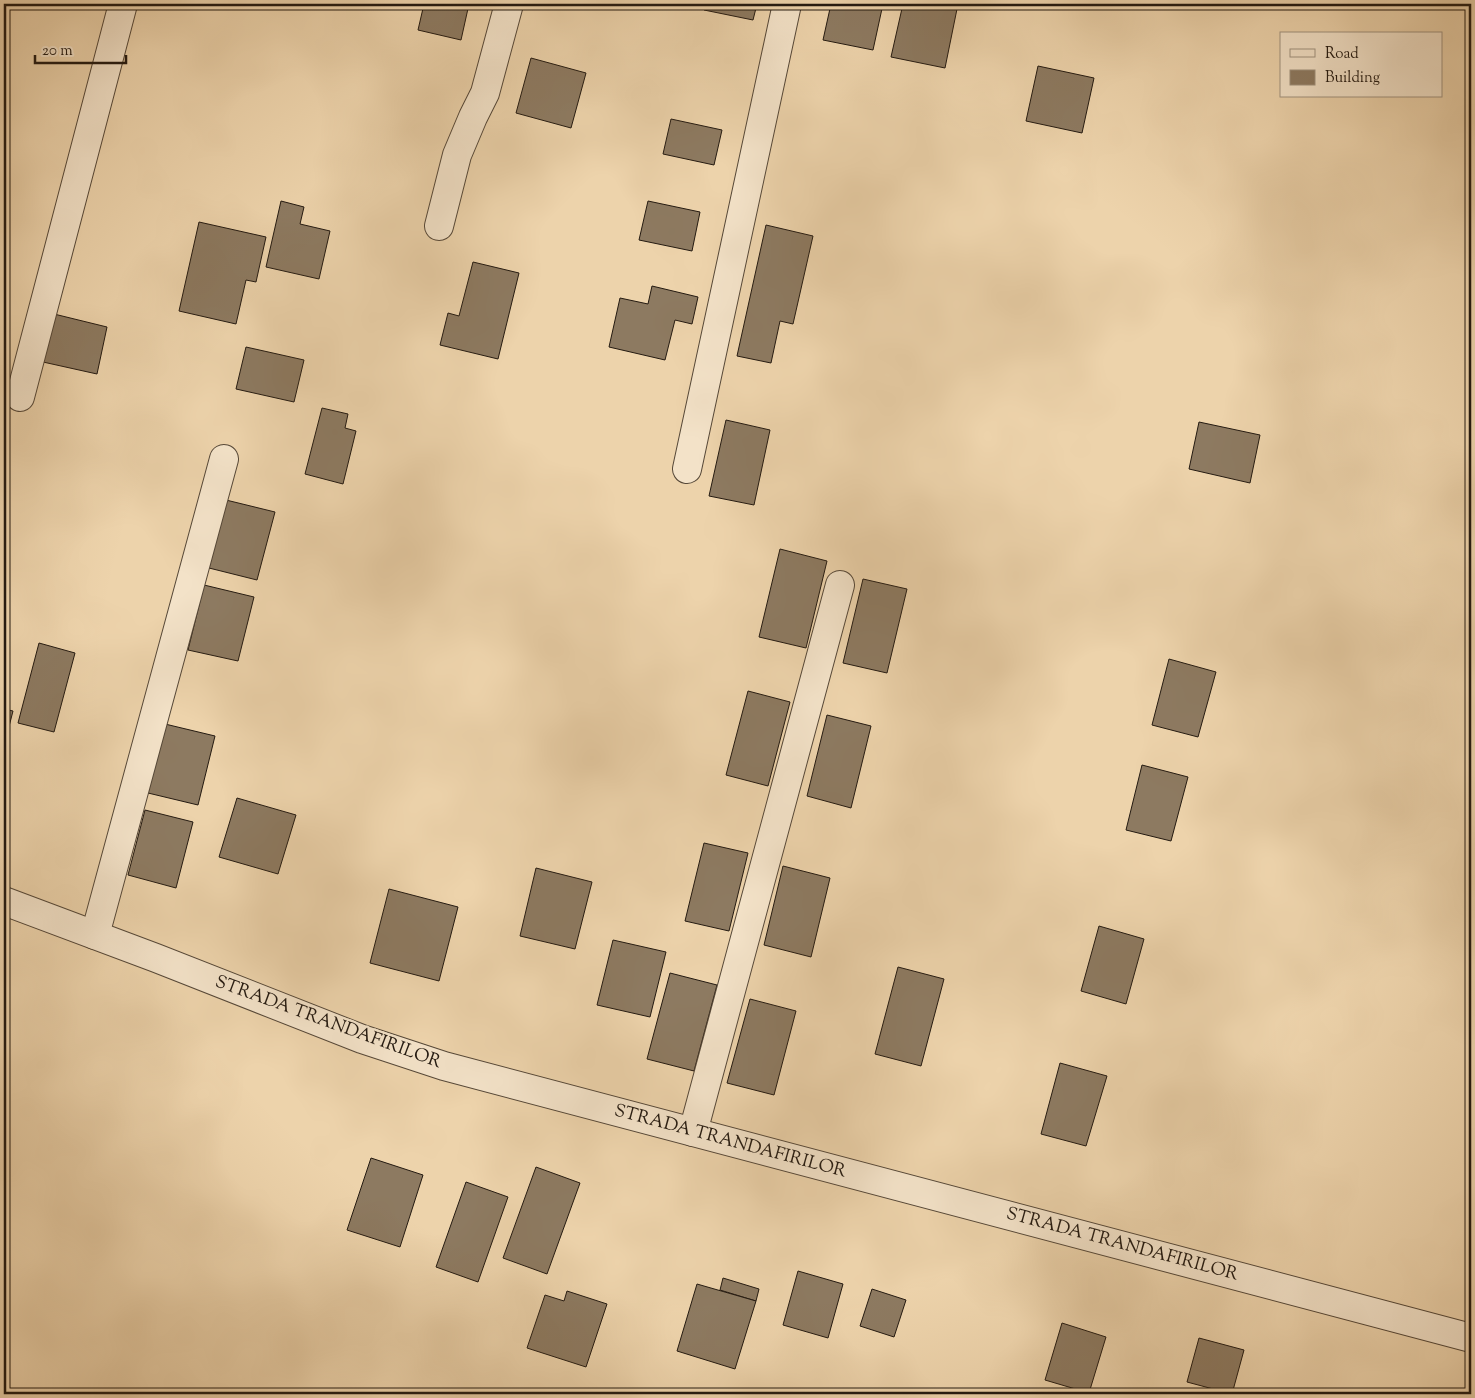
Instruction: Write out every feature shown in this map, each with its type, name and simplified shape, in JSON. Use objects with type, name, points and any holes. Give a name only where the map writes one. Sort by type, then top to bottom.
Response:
[{"type":"street","points":[[20,397],[123,4]]},
{"type":"street","points":[[438,226],[457,155],[485,93],[508,4]]},
{"type":"street","points":[[687,469],[787,4]]},
{"type":"street","points":[[95,935],[224,459]]},
{"type":"street","points":[[693,1132],[840,585]]},
{"type":"street","name":"STRADA TRANDAFIRILOR","points":[[4,901],[362,1039],[453,1068],[1471,1338]]},
{"type":"building","points":[[424,4],[469,4],[461,40],[418,30]]},
{"type":"building","points":[[705,4],[757,4],[753,20],[704,10]]},
{"type":"building","points":[[831,4],[883,4],[873,50],[823,40]]},
{"type":"building","points":[[903,4],[958,4],[945,68],[891,57]]},
{"type":"building","points":[[531,58],[586,73],[571,128],[516,113]]},
{"type":"building","points":[[1038,66],[1094,78],[1082,133],[1026,121]]},
{"type":"building","points":[[671,119],[722,130],[714,165],[663,154]]},
{"type":"building","points":[[281,201],[304,207],[300,224],[330,231],[319,279],[266,267]]},
{"type":"building","points":[[648,201],[700,212],[692,251],[639,240]]},
{"type":"building","points":[[199,222],[266,237],[256,282],[246,280],[236,324],[179,311]]},
{"type":"building","points":[[766,225],[813,236],[793,324],[780,321],[771,363],[737,356]]},
{"type":"building","points":[[473,262],[519,273],[498,359],[440,345],[448,313],[459,316]]},
{"type":"building","points":[[652,286],[698,297],[692,324],[675,320],[665,360],[609,347],[620,298],[648,304]]},
{"type":"building","points":[[54,314],[107,327],[97,374],[43,362]]},
{"type":"building","points":[[246,347],[304,360],[294,402],[236,389]]},
{"type":"building","points":[[322,408],[348,414],[345,428],[356,431],[343,484],[305,474]]},
{"type":"building","points":[[726,420],[770,430],[754,505],[709,496]]},
{"type":"building","points":[[1199,422],[1260,435],[1250,483],[1189,469]]},
{"type":"building","points":[[226,500],[275,512],[257,580],[209,568]]},
{"type":"building","points":[[780,549],[827,561],[806,648],[759,637]]},
{"type":"building","points":[[863,579],[907,589],[887,673],[843,663]]},
{"type":"building","points":[[204,585],[254,597],[238,661],[188,650]]},
{"type":"building","points":[[39,643],[75,653],[54,732],[18,723]]},
{"type":"building","points":[[1169,659],[1216,672],[1198,737],[1152,725]]},
{"type":"building","points":[[748,691],[790,702],[768,786],[726,775]]},
{"type":"building","points":[[4,709],[13,711],[4,746]]},
{"type":"building","points":[[827,715],[871,726],[851,808],[807,796]]},
{"type":"building","points":[[165,724],[215,736],[198,805],[148,793]]},
{"type":"building","points":[[1142,765],[1188,777],[1171,841],[1126,830]]},
{"type":"building","points":[[237,798],[296,815],[278,874],[219,857]]},
{"type":"building","points":[[145,810],[193,822],[176,888],[128,875]]},
{"type":"building","points":[[704,843],[748,853],[729,931],[685,921]]},
{"type":"building","points":[[783,866],[830,878],[811,957],[764,945]]},
{"type":"building","points":[[536,868],[592,882],[575,949],[520,936]]},
{"type":"building","points":[[389,889],[458,907],[439,981],[370,963]]},
{"type":"building","points":[[1099,926],[1144,939],[1126,1004],[1081,991]]},
{"type":"building","points":[[613,940],[666,952],[650,1017],[597,1005]]},
{"type":"building","points":[[898,967],[944,979],[921,1066],[875,1054]]},
{"type":"building","points":[[670,973],[717,985],[694,1071],[647,1059]]},
{"type":"building","points":[[750,999],[796,1011],[774,1095],[727,1083]]},
{"type":"building","points":[[1060,1063],[1107,1076],[1086,1146],[1041,1134]]},
{"type":"building","points":[[371,1158],[423,1175],[400,1247],[347,1230]]},
{"type":"building","points":[[536,1167],[580,1183],[547,1274],[503,1258]]},
{"type":"building","points":[[466,1182],[508,1197],[478,1282],[436,1267]]},
{"type":"building","points":[[798,1271],[843,1284],[828,1338],[783,1325]]},
{"type":"building","points":[[723,1278],[759,1289],[756,1301],[720,1290]]},
{"type":"building","points":[[697,1284],[756,1301],[735,1369],[677,1351]]},
{"type":"building","points":[[872,1289],[906,1300],[894,1337],[860,1326]]},
{"type":"building","points":[[567,1291],[607,1304],[586,1367],[527,1348],[545,1295],[564,1301]]},
{"type":"building","points":[[1062,1323],[1106,1337],[1089,1393],[1045,1380]]},
{"type":"building","points":[[1199,1338],[1244,1350],[1232,1394],[1187,1382]]}]
